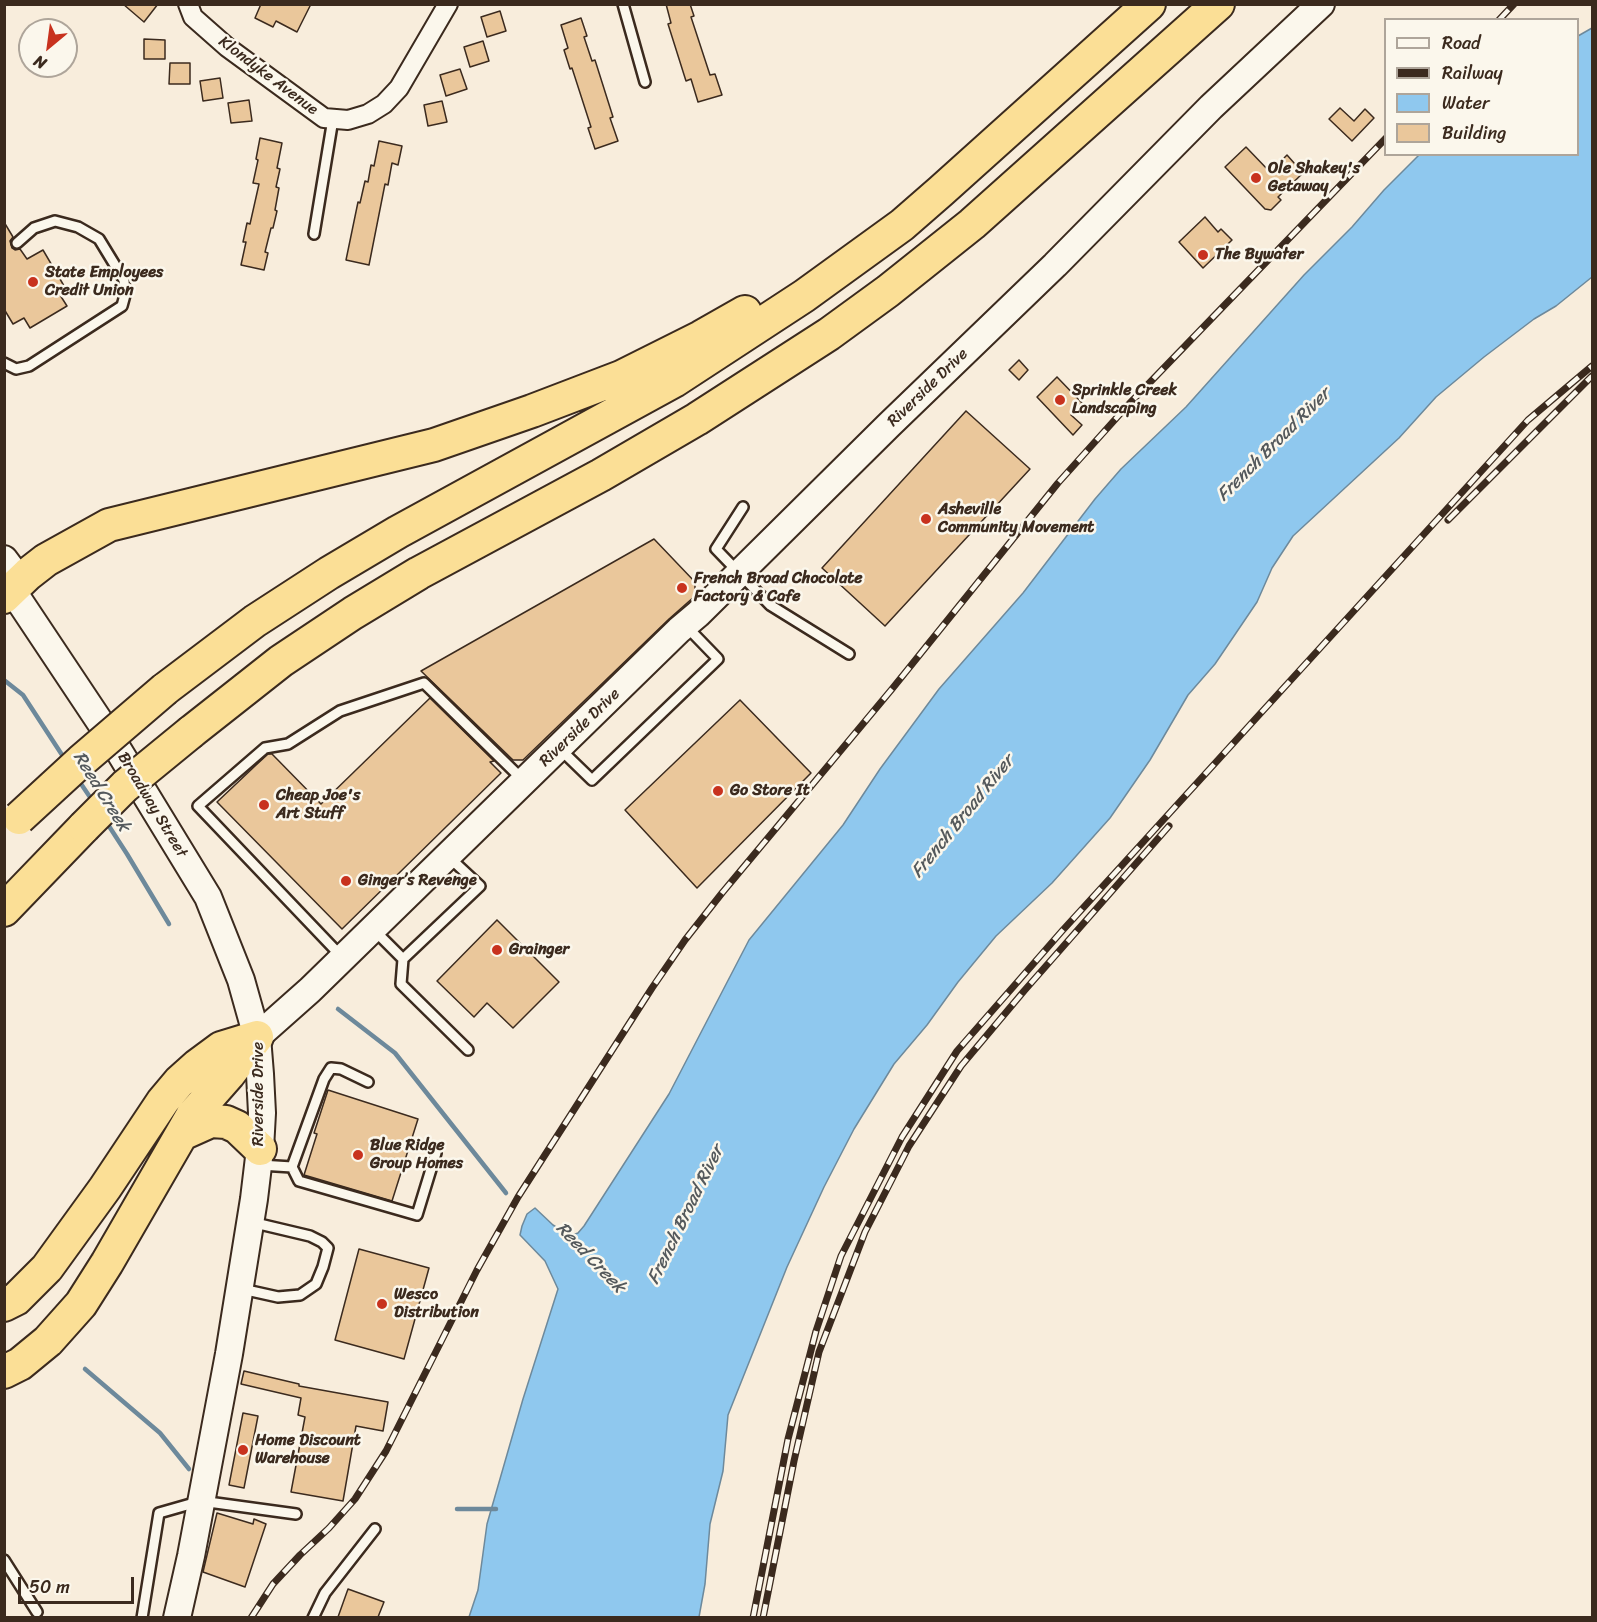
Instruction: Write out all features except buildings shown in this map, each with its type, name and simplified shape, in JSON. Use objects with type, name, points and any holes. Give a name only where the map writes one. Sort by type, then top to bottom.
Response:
[{"type":"highway","points":[[12,826],[81,761],[165,689],[255,621],[398,532],[674,381],[804,296],[902,225],[1149,4]]},
{"type":"highway","points":[[4,910],[125,786],[281,661],[419,573],[601,475],[698,419],[829,334],[888,291],[972,224],[1218,4]]},
{"type":"highway","points":[[7,591],[46,560],[109,525],[434,445],[621,377],[701,337],[772,297],[852,244],[976,149],[996,143]]},
{"type":"highway","points":[[4,1372],[20,1364],[48,1341],[81,1304],[192,1116],[229,1074],[257,1037]]},
{"type":"highway","points":[[4,1305],[16,1299],[46,1268],[105,1188],[163,1101],[179,1082],[221,1048],[257,1037]]},
{"type":"highway","points":[[182,1134],[211,1121],[226,1122],[237,1126],[259,1157]]},
{"type":"main road","name":"Riverside Drive","points":[[177,1617],[191,1556],[240,1289],[259,1157],[261,1103],[257,1037],[310,990],[739,574],[1056,265],[1211,106],[1321,4]]},
{"type":"main road","name":"Broadway Street","points":[[4,559],[10,567],[7,591],[114,742],[208,897],[241,980],[257,1037]]},
{"type":"street","name":"Klondyke Avenue","points":[[188,4],[193,17],[226,47],[324,118],[348,120],[368,114],[384,104],[399,88],[448,4]]},
{"type":"lane","points":[[623,4],[645,82]]},
{"type":"lane","points":[[315,234],[333,119]]},
{"type":"lane","points":[[4,363],[16,369],[29,366],[122,306],[125,296],[124,280],[99,238],[78,227],[55,221],[34,228],[17,243]]},
{"type":"lane","points":[[743,507],[716,549],[770,605],[849,654]]},
{"type":"lane","points":[[559,748],[592,780],[718,659],[685,625]]},
{"type":"lane","points":[[342,958],[198,806],[265,748],[288,744],[340,711],[424,683],[524,782]]},
{"type":"lane","points":[[448,856],[480,886],[403,959],[401,984],[468,1050]]},
{"type":"lane","points":[[372,929],[403,959]]},
{"type":"lane","points":[[368,1082],[341,1069],[331,1068],[324,1079],[292,1167],[299,1181],[417,1215],[436,1153]]},
{"type":"lane","points":[[259,1157],[292,1167]]},
{"type":"lane","points":[[240,1289],[278,1297],[300,1295],[316,1284],[328,1248],[310,1236],[250,1222]]},
{"type":"lane","points":[[142,1617],[159,1513],[201,1501],[296,1514]]},
{"type":"lane","points":[[313,1617],[325,1593],[375,1529]]},
{"type":"lane","points":[[4,1560],[37,1612]]},
{"type":"water","name":"French Broad River","points":[[1592,28],[1592,277],[1556,306],[1534,319],[1484,357],[1436,397],[1399,438],[1293,536],[1272,568],[1257,602],[1215,664],[1188,695],[1150,760],[1110,818],[1052,883],[996,936],[894,1064],[854,1129],[824,1187],[787,1267],[728,1415],[723,1471],[710,1524],[705,1584],[699,1617],[469,1617],[478,1590],[487,1524],[558,1289],[545,1261],[520,1235],[527,1214],[535,1208],[553,1225],[570,1236],[578,1233],[584,1226],[669,1094],[749,940],[843,825],[880,769],[939,689],[1023,593],[1121,469],[1186,407],[1304,275],[1352,227],[1384,190],[1418,156],[1579,156],[1579,35]]},
{"type":"waterway","name":"Reed Creek","points":[[4,680],[23,695],[66,761]]},
{"type":"waterway","name":"Reed Creek","points":[[77,778],[94,803]]},
{"type":"waterway","name":"Reed Creek","points":[[105,820],[169,924]]},
{"type":"waterway","name":"Reed Creek","points":[[338,1009],[395,1053],[506,1193]]},
{"type":"waterway","points":[[85,1369],[160,1433],[189,1469]]},
{"type":"waterway","points":[[457,1509],[496,1509]]},
{"type":"railway","points":[[1501,18],[1514,4]]},
{"type":"railway","points":[[251,1618],[273,1584],[355,1499],[386,1451],[477,1270],[518,1197],[685,940],[1058,483],[1129,404],[1384,140]]},
{"type":"railway","points":[[753,1618],[788,1439],[816,1331],[841,1256],[902,1137],[957,1051],[1062,931],[1528,420],[1592,366]]},
{"type":"railway","points":[[1448,520],[1592,376]]},
{"type":"railway","points":[[763,1618],[794,1461],[819,1352],[865,1232],[909,1146],[961,1066],[1169,826]]},
{"type":"place","name":"Ole Shakey's Getaway","points":[[1256,178]]},
{"type":"place","name":"The Bywater","points":[[1203,255]]},
{"type":"place","name":"State Employees Credit Union","points":[[33,282]]},
{"type":"place","name":"Sprinkle Creek Landscaping","points":[[1060,400]]},
{"type":"place","name":"Asheville Community Movement","points":[[926,519]]},
{"type":"place","name":"French Broad Chocolate Factory & Cafe","points":[[682,588]]},
{"type":"place","name":"Go Store It","points":[[718,791]]},
{"type":"place","name":"Cheap Joe's Art Stuff","points":[[264,805]]},
{"type":"place","name":"Ginger’s Revenge","points":[[346,881]]},
{"type":"place","name":"Grainger","points":[[497,950]]},
{"type":"place","name":"Blue Ridge Group Homes","points":[[358,1155]]},
{"type":"place","name":"Wesco Distribution","points":[[382,1304]]},
{"type":"place","name":"Home Discount Warehouse","points":[[243,1450]]}]
